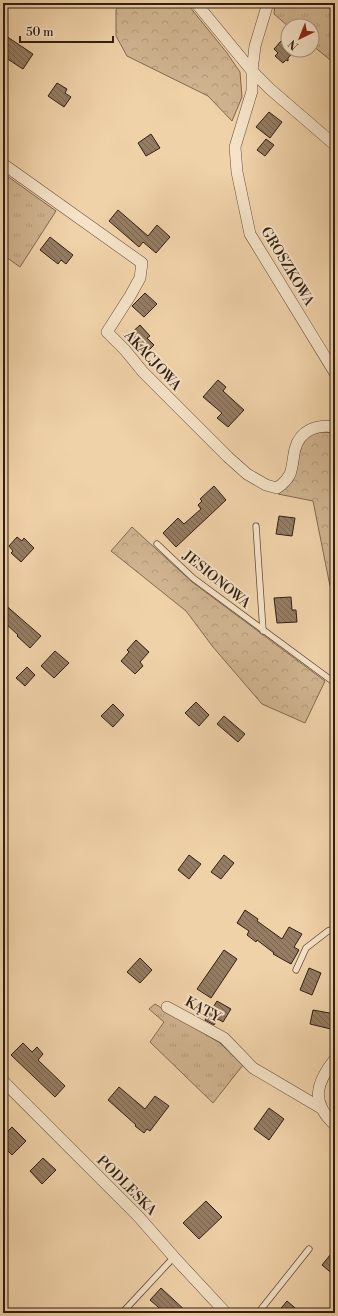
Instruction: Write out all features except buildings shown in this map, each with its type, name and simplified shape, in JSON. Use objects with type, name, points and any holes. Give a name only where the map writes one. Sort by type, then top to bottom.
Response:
[{"type":"street","points":[[196,3],[252,71],[270,90],[335,144]]},
{"type":"street","name":"GROSZKOWA","points":[[268,3],[256,46],[252,71],[252,91],[235,148],[237,172],[250,234],[335,373]]},
{"type":"street","name":"AKACJOWA","points":[[3,164],[142,262],[140,278],[107,332],[178,408],[247,474],[266,485],[278,488],[285,482],[290,473],[296,448],[304,433],[312,428],[321,426],[335,427]]},
{"type":"street","name":"KĄTY","points":[[167,1007],[224,1038],[253,1068],[321,1108]]},
{"type":"street","points":[[335,1059],[321,1078],[318,1088],[318,1098],[321,1108],[328,1119],[335,1125]]},
{"type":"street","name":"PODLESKA","points":[[3,1081],[138,1216],[226,1313]]},
{"type":"lane","name":"JESIONOWA","points":[[256,526],[263,631]]},
{"type":"lane","name":"JESIONOWA","points":[[157,544],[194,578],[263,631],[335,683]]},
{"type":"lane","points":[[296,970],[306,948],[328,931],[335,928]]},
{"type":"lane","points":[[258,1313],[309,1249]]},
{"type":"lane","points":[[122,1313],[174,1257]]},
{"type":"green space","points":[[120,3],[185,3],[189,6],[227,53],[240,72],[242,97],[232,121],[208,96],[127,56],[116,36],[116,10]]},
{"type":"green space","points":[[275,3],[335,3],[335,64],[320,52],[320,18],[280,19],[274,14]]},
{"type":"green space","points":[[3,173],[56,211],[20,267],[3,255]]},
{"type":"green space","points":[[322,432],[335,433],[335,585],[330,586],[313,501],[278,494],[291,482],[302,445],[307,435]]},
{"type":"green space","points":[[132,527],[192,582],[325,681],[305,723],[262,704],[213,647],[186,611],[111,551]]},
{"type":"green space","points":[[155,1004],[220,1043],[243,1065],[213,1103],[150,1042],[164,1022],[149,1009]]}]
